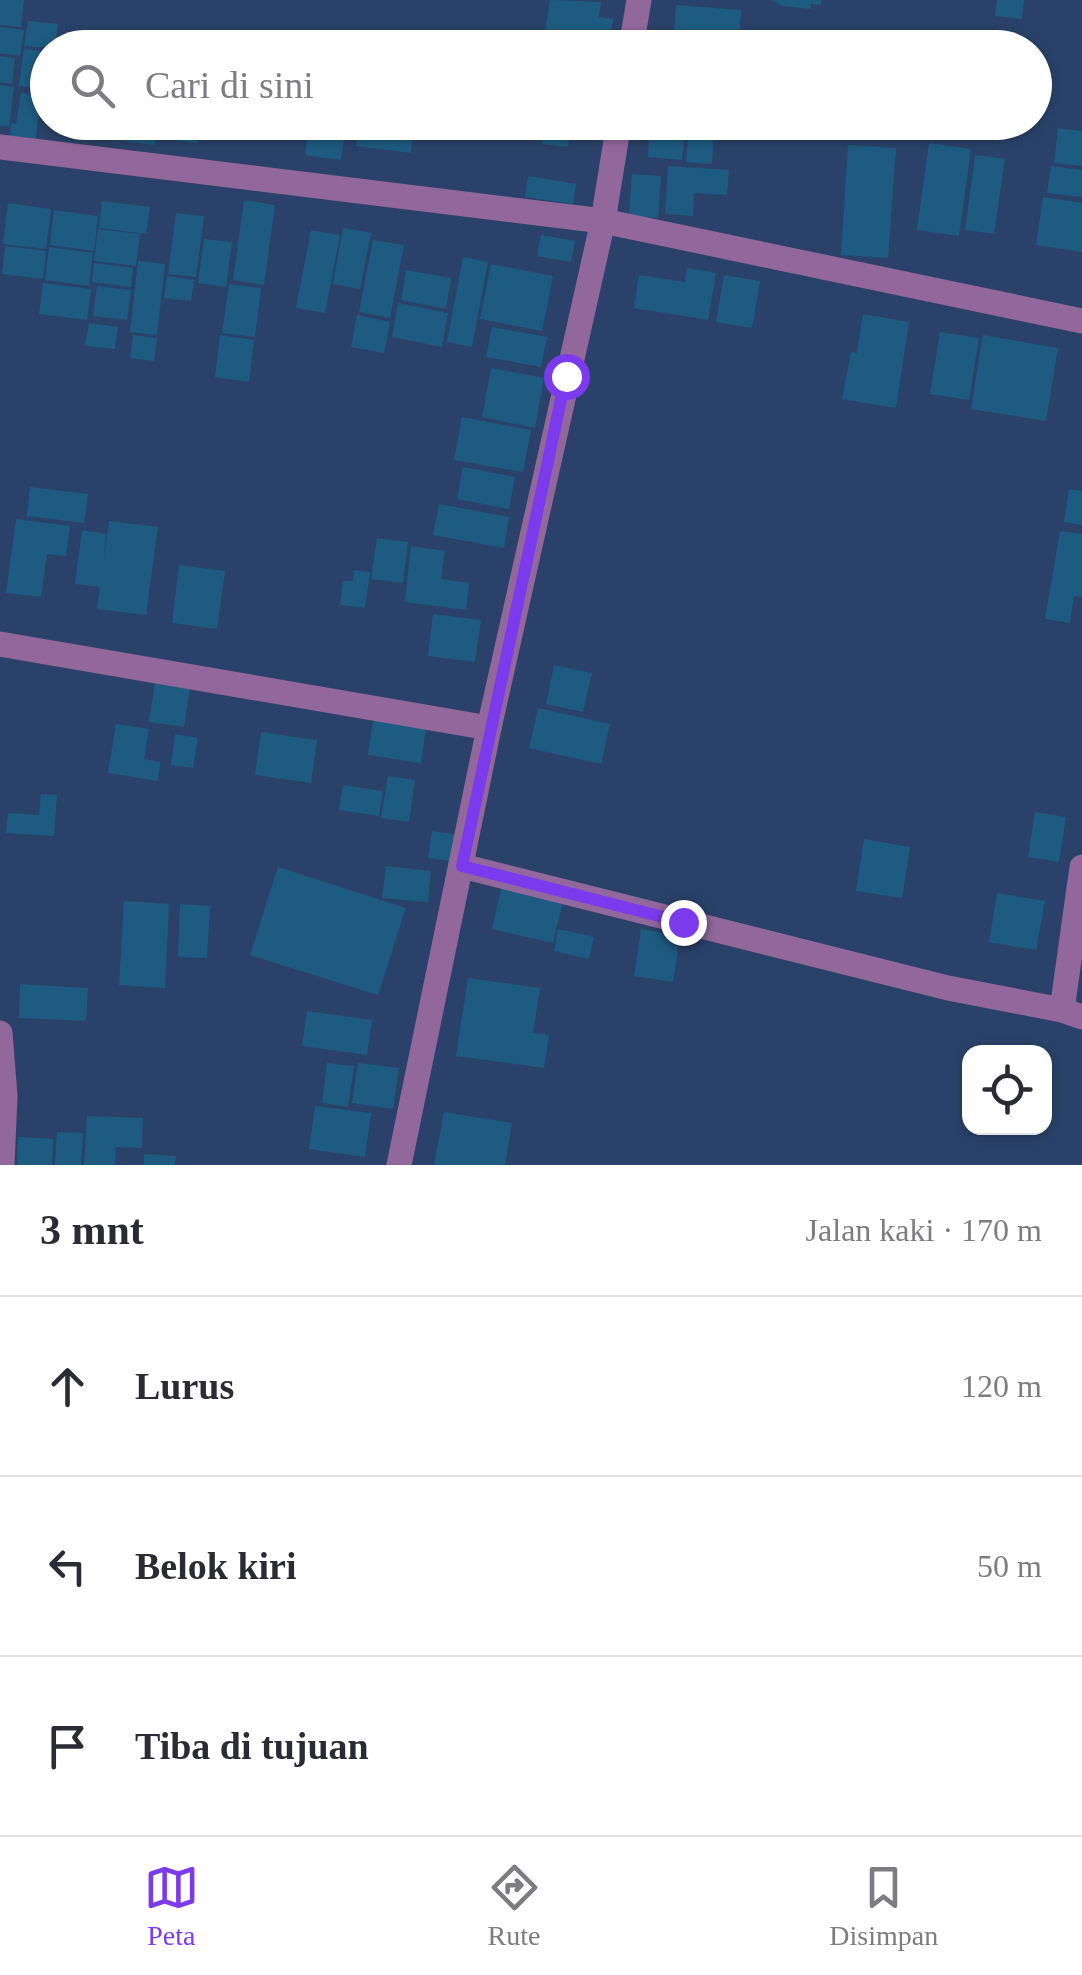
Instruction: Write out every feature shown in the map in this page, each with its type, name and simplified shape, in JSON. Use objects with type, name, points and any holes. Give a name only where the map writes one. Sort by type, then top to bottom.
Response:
[{"type":"street","points":[[634,30],[639,0]]},
{"type":"street","points":[[400,1165],[489,728],[603,220],[616,140]]},
{"type":"street","points":[[0,147],[603,220],[1082,321]]},
{"type":"street","points":[[0,644],[489,728]]},
{"type":"street","points":[[462,866],[948,988],[1072,1014],[1082,867]]},
{"type":"street","points":[[0,1033],[4,1096],[2,1165]]},
{"type":"building","points":[[0,0],[24,0],[21,27],[0,25]]},
{"type":"building","points":[[550,0],[601,2],[599,17],[613,19],[611,30],[545,30]]},
{"type":"building","points":[[772,0],[821,0],[821,5],[811,4],[811,9],[782,6]]},
{"type":"building","points":[[997,0],[1024,0],[1022,19],[995,16]]},
{"type":"building","points":[[676,5],[741,10],[740,30],[674,30]]},
{"type":"building","points":[[28,21],[58,24],[57,30],[30,30],[30,46],[24,46]]},
{"type":"building","points":[[0,27],[24,30],[20,56],[0,53]]},
{"type":"building","points":[[24,49],[30,50],[30,87],[19,86]]},
{"type":"building","points":[[0,56],[15,58],[12,84],[0,82]]},
{"type":"building","points":[[0,85],[14,87],[9,127],[0,125]]},
{"type":"building","points":[[21,93],[30,94],[30,140],[36,140],[35,145],[9,142],[11,123],[16,124]]},
{"type":"building","points":[[1058,128],[1082,131],[1082,166],[1054,163]]},
{"type":"building","points":[[115,140],[156,140],[155,145]]},
{"type":"building","points":[[307,140],[344,140],[341,160],[305,155]]},
{"type":"building","points":[[357,140],[412,140],[411,153],[356,146]]},
{"type":"building","points":[[543,140],[569,140],[568,147],[542,144]]},
{"type":"building","points":[[649,140],[684,140],[682,160],[648,157]]},
{"type":"building","points":[[688,140],[713,140],[712,164],[686,162]]},
{"type":"building","points":[[929,143],[971,149],[959,236],[917,230]]},
{"type":"building","points":[[848,145],[896,148],[888,258],[841,255]]},
{"type":"building","points":[[975,155],[1005,159],[994,234],[965,230]]},
{"type":"building","points":[[668,166],[729,170],[727,195],[694,193],[693,216],[665,214]]},
{"type":"building","points":[[1051,166],[1082,170],[1082,197],[1047,193]]},
{"type":"building","points":[[632,174],[661,176],[658,218],[629,216]]},
{"type":"building","points":[[528,176],[576,184],[573,204],[525,197]]},
{"type":"building","points":[[1043,197],[1082,203],[1082,252],[1036,245]]},
{"type":"building","points":[[244,200],[275,205],[264,285],[233,280]]},
{"type":"building","points":[[102,201],[150,207],[146,234],[99,228]]},
{"type":"building","points":[[8,203],[51,209],[46,249],[3,244]]},
{"type":"building","points":[[54,210],[98,216],[94,251],[50,245]]},
{"type":"building","points":[[176,213],[204,216],[196,277],[168,274]]},
{"type":"building","points":[[343,228],[371,233],[360,289],[333,284]]},
{"type":"building","points":[[98,229],[140,234],[136,266],[94,261]]},
{"type":"building","points":[[311,230],[340,235],[325,313],[296,308]]},
{"type":"building","points":[[541,235],[575,241],[571,262],[537,256]]},
{"type":"building","points":[[204,239],[232,242],[226,287],[198,283]]},
{"type":"building","points":[[373,240],[404,245],[390,318],[359,312]]},
{"type":"building","points":[[5,246],[46,251],[43,279],[2,274]]},
{"type":"building","points":[[49,247],[93,253],[89,286],[45,280]]},
{"type":"building","points":[[463,257],[488,262],[472,347],[447,342]]},
{"type":"building","points":[[138,261],[165,264],[157,335],[130,332]]},
{"type":"building","points":[[94,263],[133,268],[131,287],[92,282]]},
{"type":"building","points":[[491,264],[553,276],[542,331],[480,319]]},
{"type":"building","points":[[687,268],[716,273],[708,320],[634,308],[639,275],[685,282]]},
{"type":"building","points":[[406,270],[451,278],[446,309],[401,300]]},
{"type":"building","points":[[724,275],[760,281],[752,328],[716,322]]},
{"type":"building","points":[[167,276],[194,280],[191,301],[164,298]]},
{"type":"building","points":[[43,283],[91,289],[87,320],[39,314]]},
{"type":"building","points":[[229,284],[261,288],[255,337],[222,333]]},
{"type":"building","points":[[97,286],[131,290],[127,320],[93,316]]},
{"type":"building","points":[[398,303],[448,313],[442,347],[392,337]]},
{"type":"building","points":[[863,314],[909,322],[896,408],[842,399],[851,352],[857,353]]},
{"type":"building","points":[[357,315],[390,322],[384,353],[351,347]]},
{"type":"building","points":[[89,323],[118,327],[115,349],[85,346]]},
{"type":"building","points":[[492,327],[547,337],[541,367],[486,357]]},
{"type":"building","points":[[940,332],[979,338],[969,400],[930,394]]},
{"type":"building","points":[[133,335],[157,338],[154,361],[130,358]]},
{"type":"building","points":[[220,335],[254,340],[249,382],[215,377]]},
{"type":"building","points":[[983,335],[1058,348],[1046,421],[971,409]]},
{"type":"building","points":[[491,368],[544,378],[535,428],[482,417]]},
{"type":"building","points":[[462,417],[531,430],[523,472],[454,460]]},
{"type":"building","points":[[463,467],[515,477],[509,509],[457,499]]},
{"type":"building","points":[[30,487],[88,494],[84,523],[27,516]]},
{"type":"building","points":[[1069,489],[1082,491],[1082,525],[1064,522]]},
{"type":"building","points":[[439,504],[509,517],[504,548],[433,535]]},
{"type":"building","points":[[16,519],[70,526],[66,556],[47,554],[41,597],[6,593]]},
{"type":"building","points":[[109,521],[158,527],[146,615],[97,609],[100,587],[75,584],[82,530],[106,534],[104,558]]},
{"type":"building","points":[[1060,531],[1082,534],[1082,597],[1074,596],[1070,623],[1045,619]]},
{"type":"building","points":[[377,538],[408,542],[403,583],[371,579]]},
{"type":"building","points":[[411,546],[445,551],[441,579],[469,583],[466,610],[405,602]]},
{"type":"building","points":[[179,565],[225,571],[217,629],[172,623]]},
{"type":"building","points":[[354,570],[370,572],[365,608],[340,605],[343,581],[353,581]]},
{"type":"building","points":[[433,614],[481,620],[475,662],[428,656]]},
{"type":"building","points":[[554,665],[592,673],[583,712],[546,704]]},
{"type":"building","points":[[155,682],[190,687],[184,727],[149,722]]},
{"type":"building","points":[[538,708],[610,724],[601,764],[529,748]]},
{"type":"building","points":[[373,720],[426,727],[421,763],[368,755]]},
{"type":"building","points":[[116,724],[149,729],[144,759],[160,762],[158,781],[108,773]]},
{"type":"building","points":[[261,732],[317,740],[311,783],[255,775]]},
{"type":"building","points":[[175,734],[198,738],[193,768],[171,765]]},
{"type":"building","points":[[388,776],[415,780],[409,822],[381,818]]},
{"type":"building","points":[[343,785],[383,791],[379,816],[339,810]]},
{"type":"building","points":[[41,794],[57,795],[54,836],[6,833],[8,813],[39,815]]},
{"type":"building","points":[[1035,812],[1066,817],[1059,862],[1028,857]]},
{"type":"building","points":[[432,831],[461,835],[457,862],[428,858]]},
{"type":"building","points":[[864,839],[910,847],[902,898],[856,891]]},
{"type":"building","points":[[386,866],[431,871],[428,902],[382,898]]},
{"type":"building","points":[[278,867],[406,908],[378,995],[250,955]]},
{"type":"building","points":[[502,884],[564,897],[553,943],[492,929]]},
{"type":"building","points":[[997,893],[1045,901],[1036,950],[989,942]]},
{"type":"building","points":[[124,901],[169,904],[165,988],[119,985]]},
{"type":"building","points":[[180,904],[210,906],[207,958],[178,957]]},
{"type":"building","points":[[558,929],[594,937],[589,959],[554,951]]},
{"type":"building","points":[[641,929],[680,936],[673,982],[634,976]]},
{"type":"building","points":[[468,978],[540,988],[533,1033],[549,1035],[544,1068],[456,1056]]},
{"type":"building","points":[[20,984],[88,988],[86,1021],[19,1018]]},
{"type":"building","points":[[307,1011],[372,1020],[367,1055],[302,1046]]},
{"type":"building","points":[[327,1063],[354,1066],[348,1107],[322,1103]]},
{"type":"building","points":[[358,1063],[399,1068],[393,1109],[352,1103]]},
{"type":"building","points":[[315,1106],[371,1113],[365,1157],[309,1149]]},
{"type":"building","points":[[444,1112],[512,1123],[505,1165],[434,1165]]},
{"type":"building","points":[[87,1116],[143,1118],[142,1148],[116,1147],[115,1165],[84,1165]]},
{"type":"building","points":[[57,1132],[83,1133],[81,1165],[55,1165]]},
{"type":"building","points":[[18,1137],[53,1139],[52,1165],[17,1165]]},
{"type":"building","points":[[144,1154],[176,1156],[175,1165],[144,1165]]},
{"type":"route","points":[[566,376],[462,866],[683,922]]}]
